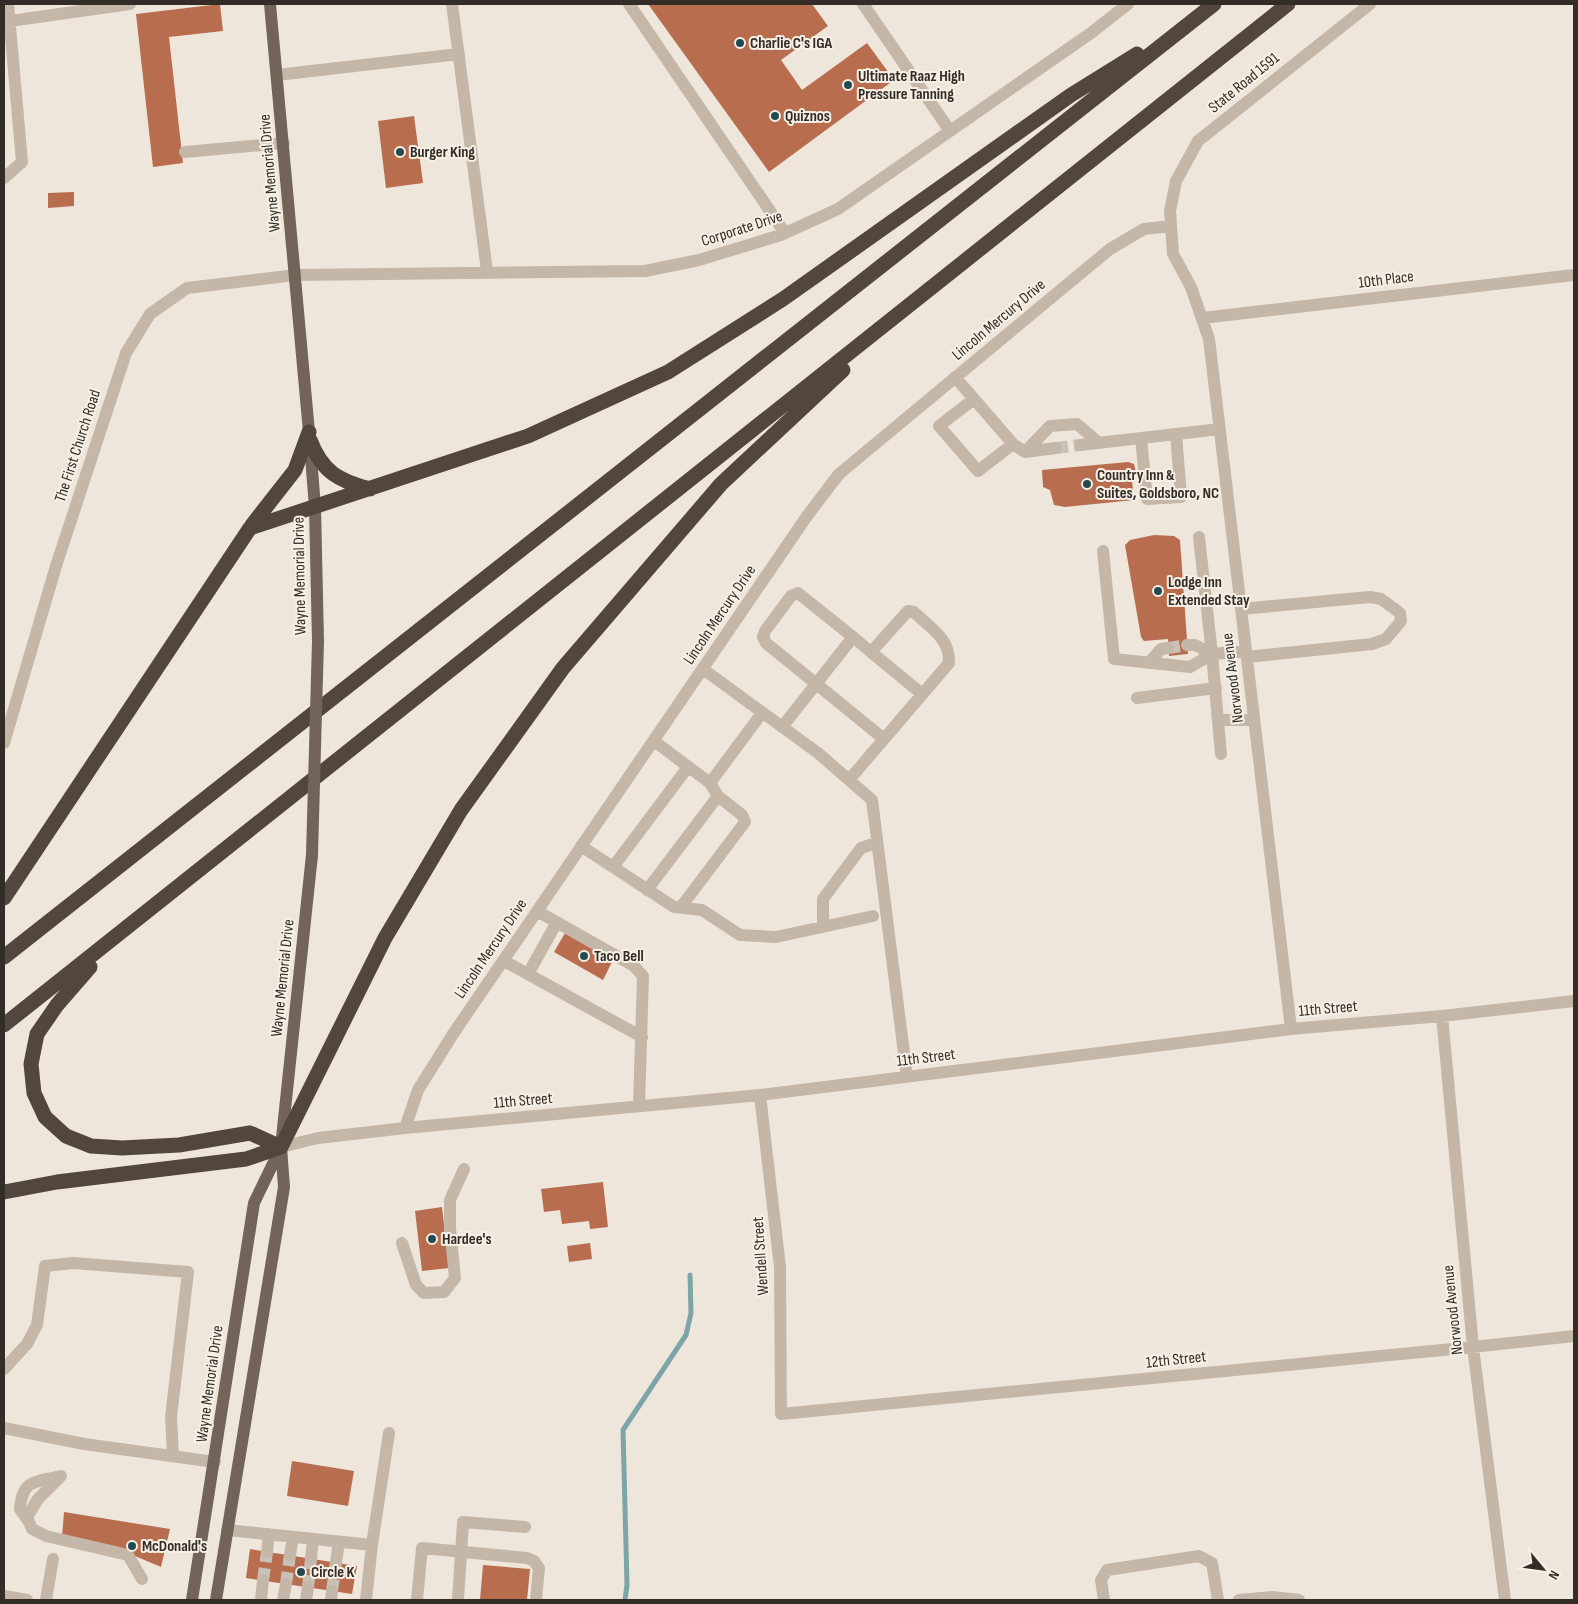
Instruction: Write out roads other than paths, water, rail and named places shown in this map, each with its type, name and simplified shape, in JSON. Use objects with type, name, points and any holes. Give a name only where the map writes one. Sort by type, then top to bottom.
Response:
[{"type":"highway","points":[[4,957],[1214,4]]},
{"type":"highway","points":[[4,1025],[1288,4]]},
{"type":"highway","points":[[250,528],[528,436],[668,372],[783,299],[1071,95],[1202,13]]},
{"type":"highway","points":[[4,1192],[57,1182],[246,1159],[281,1147],[385,938],[461,810],[564,668],[721,484],[922,296]]},
{"type":"highway","points":[[310,436],[315,455],[332,474],[348,483],[370,489]]},
{"type":"highway","points":[[4,898],[250,528],[296,470],[310,436]]},
{"type":"highway","points":[[158,904],[78,979],[37,1034],[31,1064],[34,1093],[45,1117],[66,1136],[90,1146],[122,1148],[179,1145],[250,1134],[281,1147]]},
{"type":"main road","name":"Wayne Memorial Drive","points":[[216,1600],[284,1187],[281,1147],[312,855],[318,641],[314,508],[310,436],[296,275],[270,4]]},
{"type":"main road","name":"Wayne Memorial Drive","points":[[192,1600],[254,1203],[281,1147]]},
{"type":"street","points":[[4,178],[22,162],[8,4]]},
{"type":"street","points":[[10,21],[130,4]]},
{"type":"street","points":[[452,4],[487,271]]},
{"type":"street","points":[[629,4],[785,233]]},
{"type":"street","points":[[863,4],[950,131]]},
{"type":"street","name":"Corporate Drive","points":[[296,275],[487,271],[645,271],[699,260],[785,233],[838,209],[1092,33],[1128,4]]},
{"type":"street","name":"State Road 1591","points":[[1170,211],[1176,181],[1198,141],[1370,4]]},
{"type":"street","points":[[277,75],[458,54]]},
{"type":"street","points":[[185,152],[284,143]]},
{"type":"street","name":"Norwood Avenue","points":[[1170,211],[1173,254],[1191,287],[1209,339],[1291,1029]]},
{"type":"street","name":"Lincoln Mercury Drive","points":[[405,1128],[418,1090],[453,1034],[807,516],[838,474],[1110,249],[1144,229],[1171,226]]},
{"type":"street","name":"The First Church Road","points":[[4,743],[56,566],[126,353],[150,314],[187,288],[296,275]]},
{"type":"street","name":"10th Place","points":[[1202,318],[1574,275]]},
{"type":"street","points":[[955,377],[1013,444],[1025,452],[1056,448]]},
{"type":"street","points":[[974,399],[939,426],[971,464],[978,471],[1013,444]]},
{"type":"street","points":[[1025,452],[1050,426],[1077,424],[1099,443]]},
{"type":"street","points":[[1080,445],[1220,428]]},
{"type":"street","points":[[1141,438],[1147,499],[1181,497],[1176,434]]},
{"type":"street","points":[[1199,537],[1216,688],[1221,754]]},
{"type":"street","points":[[1103,551],[1114,659],[1190,667],[1212,654]]},
{"type":"street","points":[[884,739],[766,643],[763,637],[765,631],[791,596],[798,594],[803,596],[922,694]]},
{"type":"street","points":[[1187,646],[1194,645],[1212,654],[1246,654],[1372,644],[1386,639],[1401,621],[1400,613],[1381,599],[1370,597],[1241,609]]},
{"type":"street","points":[[849,780],[949,664],[950,650],[945,642],[914,612],[908,611],[871,652]]},
{"type":"street","points":[[782,727],[853,637]]},
{"type":"street","points":[[1149,663],[1161,649],[1168,648]]},
{"type":"street","points":[[704,669],[818,753],[872,800],[907,1077]]},
{"type":"street","points":[[1137,698],[1216,688]]},
{"type":"street","points":[[710,783],[762,713]]},
{"type":"street","points":[[1219,720],[1254,720]]},
{"type":"street","points":[[654,741],[710,783],[718,796],[742,815],[745,822],[681,907]]},
{"type":"street","points":[[613,867],[688,767]]},
{"type":"street","points":[[647,890],[718,796]]},
{"type":"street","points":[[824,927],[823,899],[861,848],[876,842]]},
{"type":"street","points":[[581,846],[674,907],[702,910],[740,935],[776,937],[873,916]]},
{"type":"street","points":[[537,912],[634,966],[643,976],[639,1106]]},
{"type":"street","points":[[528,974],[557,922]]},
{"type":"street","points":[[504,960],[642,1037]]},
{"type":"street","name":"11th Street","points":[[281,1147],[318,1138],[405,1128],[760,1095],[1291,1029],[1442,1016],[1574,1001]]},
{"type":"street","name":"Norwood Avenue","points":[[1442,1016],[1473,1348],[1505,1600]]},
{"type":"street","name":"Wendell Street","points":[[760,1095],[780,1267],[781,1414]]},
{"type":"street","points":[[402,1243],[416,1285],[424,1293],[444,1292],[455,1278],[450,1228],[450,1200],[464,1169]]},
{"type":"street","points":[[4,1369],[27,1344],[37,1325],[45,1266],[73,1263],[188,1272],[171,1417],[172,1456]]},
{"type":"street","name":"12th Street","points":[[781,1414],[1473,1348],[1574,1336]]},
{"type":"street","points":[[4,1428],[84,1444],[215,1462]]},
{"type":"street","points":[[366,1600],[372,1545],[389,1433]]},
{"type":"street","points":[[30,1522],[20,1509],[21,1493],[31,1483],[61,1476],[38,1499],[28,1517],[30,1522],[32,1529],[46,1536],[128,1555],[142,1579]]},
{"type":"street","points":[[458,1600],[463,1522],[524,1527]]},
{"type":"street","points":[[227,1530],[372,1545]]},
{"type":"street","points":[[268,1552],[270,1534]]},
{"type":"street","points":[[290,1555],[293,1537]]},
{"type":"street","points":[[311,1558],[313,1539]]},
{"type":"street","points":[[336,1562],[339,1542]]},
{"type":"street","points":[[417,1600],[422,1548],[527,1558],[534,1561],[539,1568],[536,1600]]},
{"type":"street","points":[[1104,1600],[1101,1580],[1107,1570],[1199,1556],[1212,1563],[1218,1600]]},
{"type":"street","points":[[46,1600],[53,1560]]},
{"type":"street","points":[[261,1600],[263,1580]]},
{"type":"street","points":[[283,1600],[286,1584]]},
{"type":"street","points":[[306,1600],[308,1587]]},
{"type":"street","points":[[4,1596],[27,1600]]},
{"type":"street","points":[[1239,1600],[1272,1597],[1299,1600]]},
{"type":"waterway","points":[[625,1600],[627,1585],[623,1430],[686,1335],[691,1313],[690,1275]]},
{"type":"tunnel","points":[[1056,448],[1080,445]]},
{"type":"tunnel","points":[[1168,648],[1187,645]]},
{"type":"tunnel","points":[[263,1580],[267,1552]]},
{"type":"tunnel","points":[[286,1584],[290,1555]]},
{"type":"tunnel","points":[[308,1587],[311,1559]]},
{"type":"tunnel","points":[[332,1591],[336,1562]]},
{"type":"place","name":"Charlie C's IGA","points":[[740,43]]},
{"type":"place","name":"Ultimate Raaz High Pressure Tanning","points":[[848,85]]},
{"type":"place","name":"Quiznos","points":[[775,116]]},
{"type":"place","name":"Burger King","points":[[400,152]]},
{"type":"place","name":"Country Inn & Suites, Goldsboro, NC","points":[[1087,484]]},
{"type":"place","name":"Lodge Inn Extended Stay","points":[[1158,591]]},
{"type":"place","name":"Taco Bell","points":[[584,956]]},
{"type":"place","name":"Hardee's","points":[[432,1239]]},
{"type":"place","name":"McDonald's","points":[[132,1546]]},
{"type":"place","name":"Circle K","points":[[301,1572]]}]
